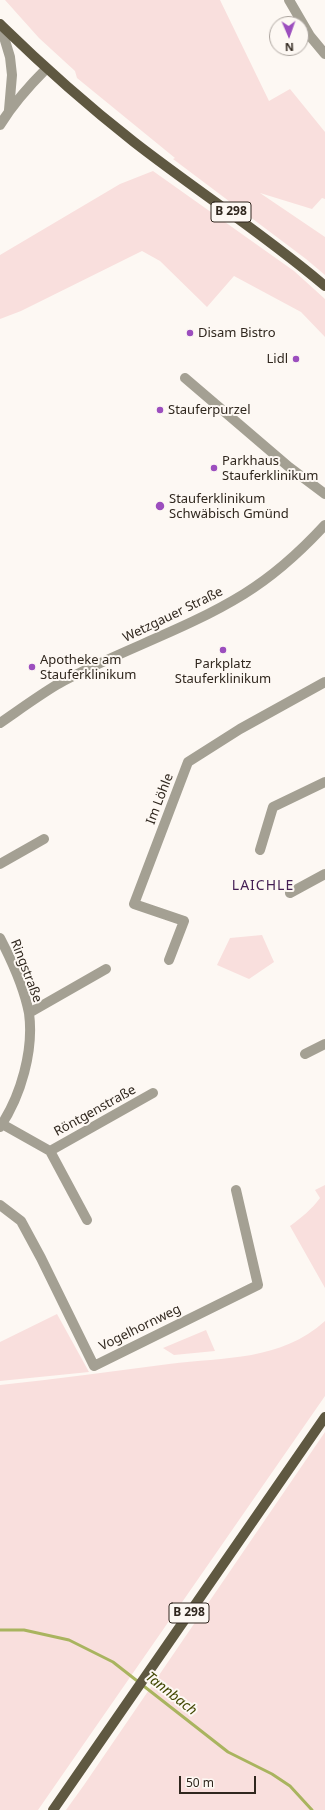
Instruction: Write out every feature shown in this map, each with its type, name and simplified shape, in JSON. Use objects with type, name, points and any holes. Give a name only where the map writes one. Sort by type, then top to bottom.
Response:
[{"type":"main road","name":"B 298","points":[[0,24],[46,69],[134,142],[289,256],[325,286]]},
{"type":"main road","name":"B 298","points":[[53,1810],[325,1417]]},
{"type":"street","points":[[289,0],[310,36],[325,54]]},
{"type":"street","points":[[0,24],[10,57],[12,75],[9,110]]},
{"type":"street","points":[[0,125],[9,110],[46,69]]},
{"type":"street","points":[[185,378],[289,467],[325,494]]},
{"type":"street","name":"Wetzgauer Straße","points":[[0,723],[58,684],[214,611],[244,594],[273,574],[306,545],[325,525]]},
{"type":"street","name":"Im Löhle","points":[[169,960],[184,921],[134,904],[188,762],[240,729],[325,682]]},
{"type":"street","points":[[260,850],[274,808],[325,782]]},
{"type":"street","points":[[0,864],[44,839]]},
{"type":"street","points":[[290,893],[325,874]]},
{"type":"street","name":"Ringstraße","points":[[1,942],[23,991],[29,1013],[30,1048],[20,1085],[1,1125]]},
{"type":"street","points":[[29,1013],[106,969]]},
{"type":"street","points":[[305,1054],[325,1044]]},
{"type":"street","name":"Röntgenstraße","points":[[50,1151],[153,1093]]},
{"type":"street","points":[[1,1125],[50,1151],[87,1220]]},
{"type":"street","name":"Vogelhornweg","points":[[0,1205],[21,1221],[41,1258],[94,1366],[258,1285],[236,1190]]},
{"type":"shaded area","points":[[5,0],[220,0],[269,101],[290,89],[325,132],[325,199],[322,198],[312,209],[260,193],[325,237],[325,275],[173,159],[175,158],[77,78],[75,71],[39,38]]},
{"type":"shaded area","points":[[153,171],[294,271],[325,299],[325,337],[301,312],[234,276],[207,307],[160,261],[142,251],[21,311],[0,319],[0,255],[120,184]]},
{"type":"shaded area","points":[[262,935],[274,962],[249,979],[217,965],[230,938]]},
{"type":"shaded area","points":[[325,1185],[325,1288],[290,1226],[317,1202],[320,1198],[315,1190]]},
{"type":"shaded area","points":[[57,1314],[89,1372],[0,1381],[0,1342]]},
{"type":"shaded area","points":[[325,1321],[325,1396],[38,1810],[0,1810],[0,1385],[252,1355],[290,1344],[308,1334]]},
{"type":"shaded area","points":[[206,1330],[215,1351],[174,1355],[163,1348]]},
{"type":"shaded area","points":[[325,1432],[325,1810],[66,1810],[84,1785]]},
{"type":"waterway","name":"Tannbach","points":[[0,1630],[24,1630],[69,1640],[113,1662],[228,1752],[272,1774],[290,1786],[312,1810]]},
{"type":"place","name":"Disam Bistro","points":[[190,333]]},
{"type":"place","name":"Lidl","points":[[296,359]]},
{"type":"place","name":"Stauferpurzel","points":[[160,410]]},
{"type":"place","name":"Parkhaus Stauferklinikum","points":[[214,468]]},
{"type":"place","name":"Stauferklinikum Schwäbisch Gmünd","points":[[160,506]]},
{"type":"place","name":"Parkplatz Stauferklinikum","points":[[223,650]]},
{"type":"place","name":"Apotheke am Stauferklinikum","points":[[32,667]]},
{"type":"district","name":"LAICHLE","points":[[263,886]]}]
